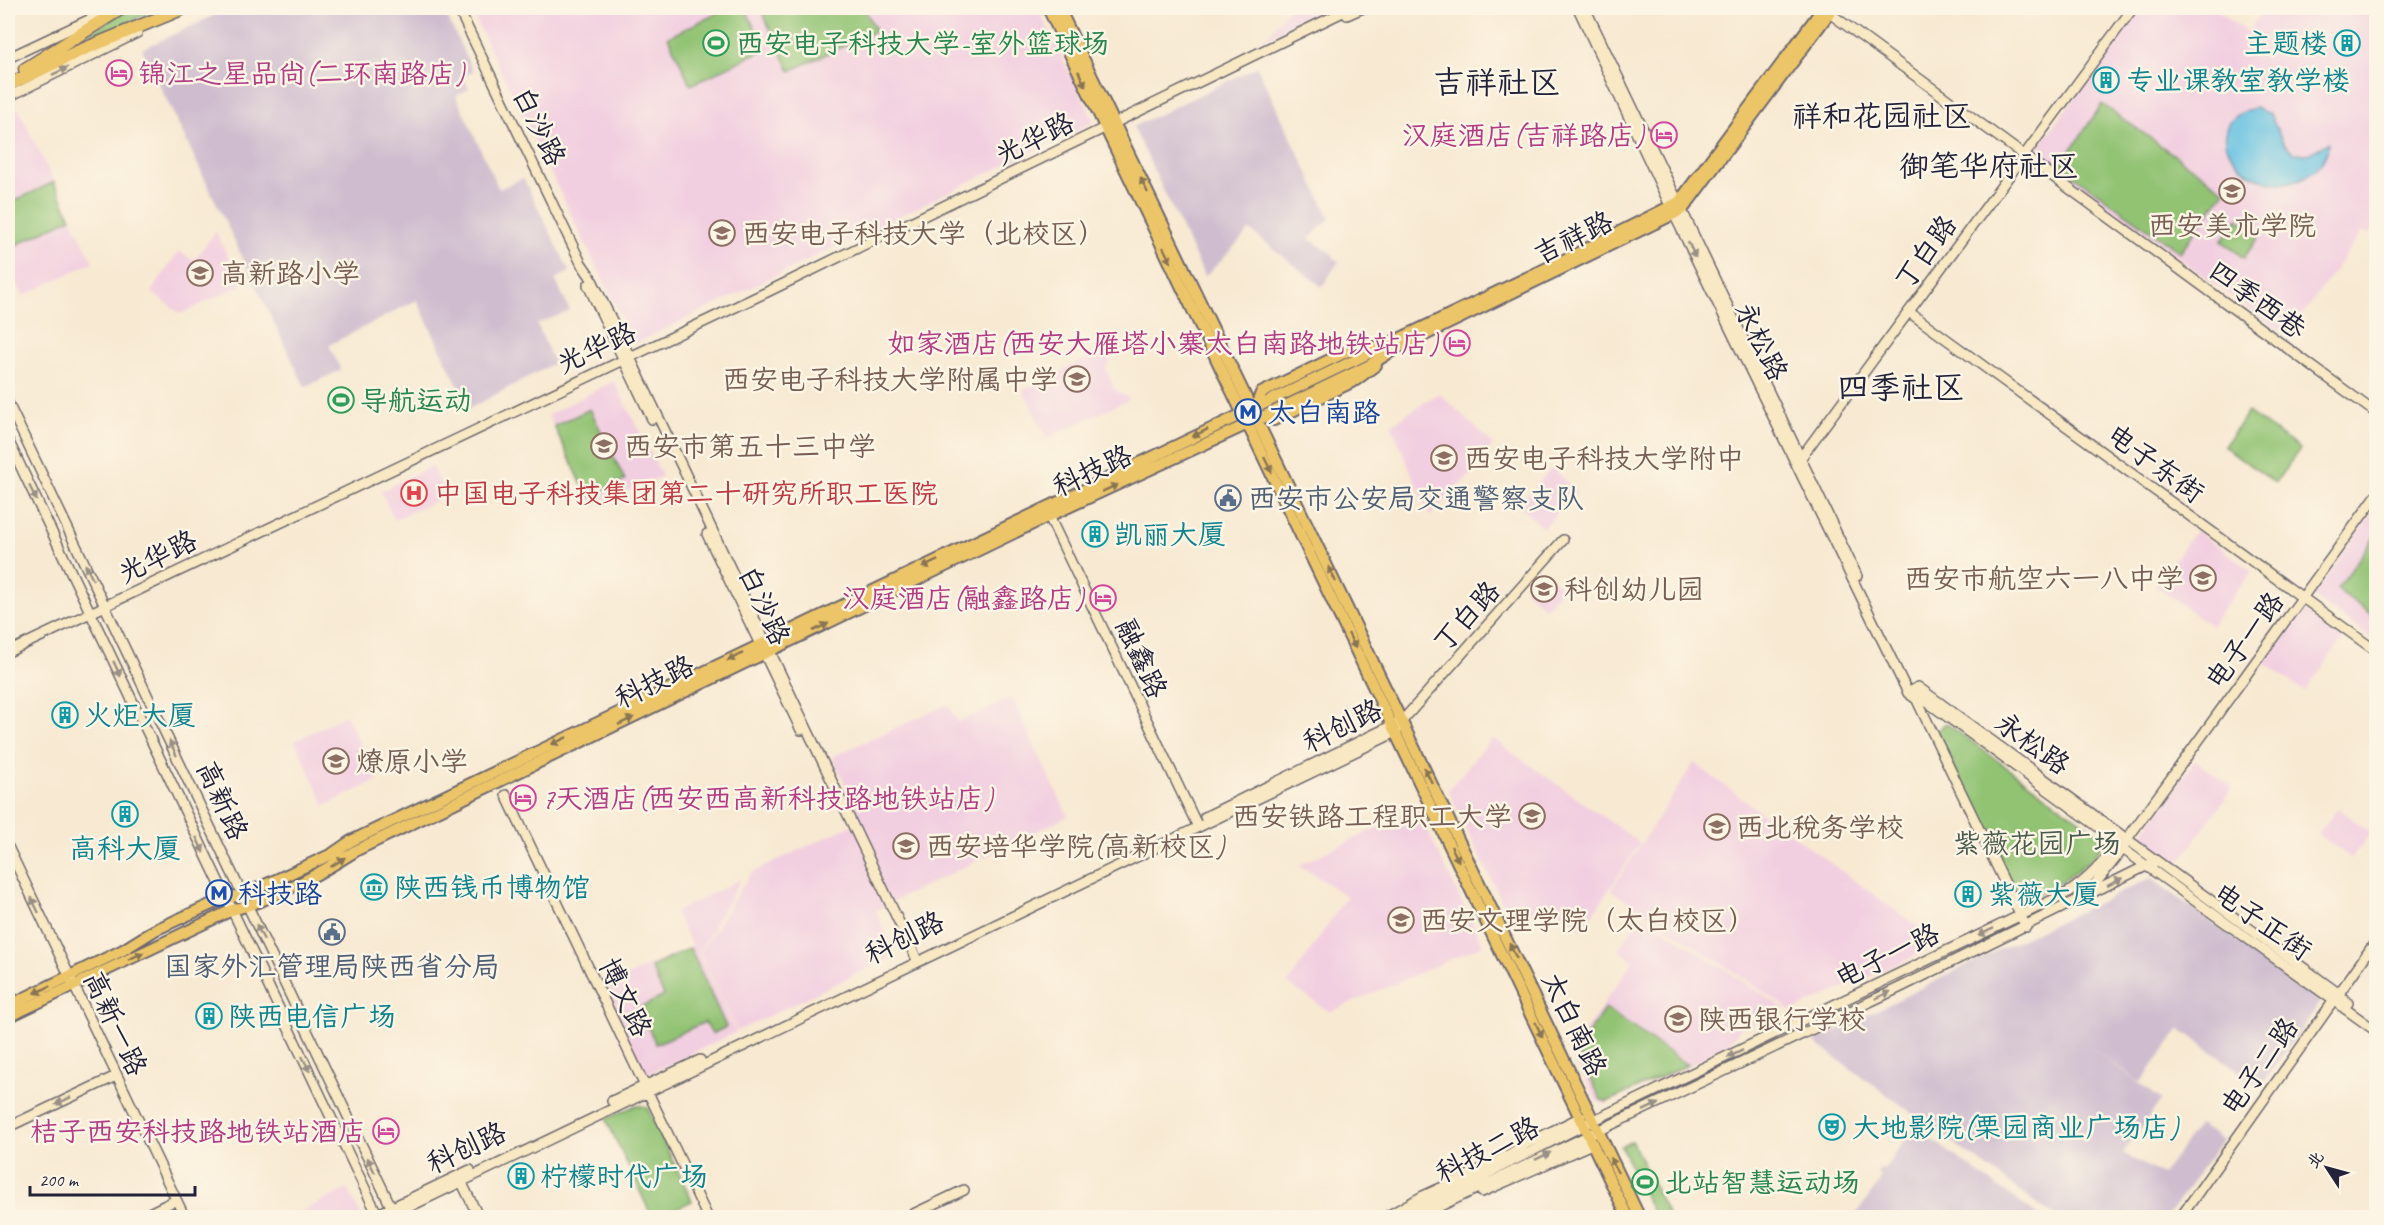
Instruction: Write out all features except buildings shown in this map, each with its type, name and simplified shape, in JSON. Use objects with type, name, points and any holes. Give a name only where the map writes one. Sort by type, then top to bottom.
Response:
[{"type":"highway","points":[[8,77],[122,8]]},
{"type":"highway","points":[[8,85],[77,52],[179,10]]},
{"type":"main road","name":"太白南路","points":[[1048,8],[1112,125]]},
{"type":"main road","name":"太白南路","points":[[1059,8],[1112,125],[1256,419],[1397,726],[1590,1129],[1628,1218]]},
{"type":"main road","name":"吉祥路","points":[[1250,409],[1385,350],[1570,256],[1677,208],[1827,9]]},
{"type":"main road","name":"吉祥路","points":[[1256,419],[1370,365],[1385,350]]},
{"type":"main road","name":"科技路","points":[[8,1006],[71,981],[232,910],[248,906],[330,867],[357,850],[765,648],[1047,512],[1250,409]]},
{"type":"main road","name":"科技路","points":[[1047,512],[1256,419]]},
{"type":"main road","name":"科技路","points":[[8,1017],[155,930],[225,898],[243,895],[332,854],[372,831],[765,648]]},
{"type":"main road","name":"太白南路","points":[[1590,1129],[1640,1218]]},
{"type":"street","points":[[8,58],[114,8]]},
{"type":"street","name":"白沙路","points":[[458,8],[581,263],[584,277],[626,358],[914,961]]},
{"type":"street","name":"光华路","points":[[8,658],[105,606],[1112,125],[1351,8]]},
{"type":"street","name":"光华路","points":[[1112,125],[1363,8]]},
{"type":"street","name":"永松路","points":[[1578,8],[1677,208]]},
{"type":"street","name":"永松路","points":[[1585,8],[1677,208],[1911,694],[1919,696],[2123,843]]},
{"type":"street","name":"丁白路","points":[[1798,462],[2133,8]]},
{"type":"street","name":"四季西巷","points":[[1827,9],[2376,413]]},
{"type":"street","points":[[8,97],[109,48],[179,10]]},
{"type":"street","name":"电子东街","points":[[1909,312],[2376,651]]},
{"type":"street","name":"高新路","points":[[8,404],[243,895],[387,1215]]},
{"type":"street","name":"高新路","points":[[8,440],[225,898],[387,1215]]},
{"type":"street","name":"电子一路","points":[[2084,898],[2376,496]]},
{"type":"street","name":"融鑫路","points":[[1047,512],[1197,825]]},
{"type":"street","name":"丁白路","points":[[1397,726],[1563,540]]},
{"type":"street","name":"光华路","points":[[8,652],[91,614]]},
{"type":"street","points":[[1911,694],[2026,927]]},
{"type":"street","name":"科创路","points":[[387,1215],[1197,825],[1397,726]]},
{"type":"street","name":"博文路","points":[[506,795],[708,1218]]},
{"type":"street","name":"电子一路","points":[[1590,1129],[2069,892],[2085,882],[2123,843]]},
{"type":"street","name":"电子正街","points":[[2123,843],[2376,1024]]},
{"type":"street","name":"高新一路","points":[[8,846],[185,1218]]},
{"type":"street","name":"电子一路","points":[[1590,1129],[2026,927],[2151,864]]},
{"type":"street","name":"电子二路","points":[[2186,1218],[2376,941]]},
{"type":"street","name":"电子二路","points":[[2180,1218],[2338,999],[2376,951]]},
{"type":"street","name":"电子正街","points":[[2338,999],[2376,1031]]},
{"type":"street","points":[[8,1127],[116,1076]]},
{"type":"street","name":"科创路","points":[[387,1215],[646,1089]]},
{"type":"street","points":[[1384,1218],[1440,1188],[1491,1165],[1526,1144],[1590,1129]]},
{"type":"street","points":[[1429,1218],[1590,1129]]},
{"type":"street","name":"科技二路","points":[[1399,1218],[1590,1129]]},
{"type":"street","name":"科技二路","points":[[1414,1218],[1590,1129]]},
{"type":"street","points":[[461,1181],[479,1218]]},
{"type":"street","points":[[905,1218],[964,1190]]},
{"type":"street","points":[[139,1218],[176,1200]]},
{"type":"shaded area","points":[[230,8],[443,8],[473,72],[463,76],[469,89],[456,96],[499,189],[523,178],[570,272],[555,279],[570,311],[537,324],[554,363],[469,409],[417,300],[329,345],[341,370],[305,387],[142,49]]},
{"type":"shaded area","name":"西安电子科技大学（北校区）","points":[[470,8],[1038,8],[1094,122],[634,344]]},
{"type":"shaded area","points":[[1289,8],[1327,8],[1264,40]]},
{"type":"shaded area","name":"西安美术学院","points":[[2141,8],[2213,8],[2247,32],[2265,8],[2376,8],[2376,234],[2371,230],[2368,234],[2363,231],[2287,336],[2034,153]]},
{"type":"shaded area","points":[[1257,67],[1330,218],[1309,239],[1334,255],[1333,257],[1339,261],[1322,287],[1250,230],[1205,277],[1133,127]]},
{"type":"shaded area","points":[[18,108],[93,262],[23,296],[8,267],[8,113]]},
{"type":"shaded area","name":"高新路小学","points":[[216,231],[241,285],[181,314],[151,292],[179,251],[194,261]]},
{"type":"shaded area","name":"西安电子科技大学附属中学","points":[[1125,339],[1106,368],[1114,389],[1130,399],[1047,438],[1023,390]]},
{"type":"shaded area","name":"西安市第五十三中学","points":[[614,381],[662,476],[592,507],[548,415]]},
{"type":"shaded area","name":"西安电子科技大学附中","points":[[1439,393],[1493,444],[1473,472],[1430,516],[1391,425]]},
{"type":"shaded area","name":"中国电子科技集团第二十研究所职工医院","points":[[432,466],[446,496],[394,520],[381,491]]},
{"type":"shaded area","points":[[1552,468],[1577,491],[1543,528],[1518,505]]},
{"type":"shaded area","points":[[2376,507],[2376,642],[2313,596]]},
{"type":"shaded area","name":"西安市航空六一八中学","points":[[2196,530],[2252,571],[2211,626],[2155,585]]},
{"type":"shaded area","name":"科创幼儿园","points":[[1543,571],[1563,588],[1545,608],[1525,590]]},
{"type":"shaded area","points":[[2303,609],[2344,637],[2305,692],[2264,663]]},
{"type":"shaded area","name":"西安培华学院(高新校区)","points":[[1012,698],[1068,816],[876,910],[895,955],[737,1031],[700,952],[751,873],[862,820],[832,757],[948,704],[958,722]]},
{"type":"shaded area","name":"燎原小学","points":[[346,715],[378,780],[325,806],[295,741]]},
{"type":"shaded area","name":"西安铁路工程职工大学","points":[[1492,738],[1640,843],[1583,929],[1549,905],[1512,923],[1448,790]]},
{"type":"shaded area","points":[[2195,760],[2233,788],[2177,865],[2140,837]]},
{"type":"shaded area","name":"西北税务学校","points":[[1694,763],[1941,944],[1792,1011],[1611,890]]},
{"type":"shaded area","points":[[2338,808],[2371,833],[2351,858],[2318,834]]},
{"type":"shaded area","name":"西安文理学院（太白校区）","points":[[1417,809],[1483,945],[1330,1012],[1288,984],[1347,896],[1299,865]]},
{"type":"shaded area","points":[[2151,878],[2321,1002],[2260,1086],[2180,1029],[2140,1083],[2081,1040],[2161,1100],[2123,1153],[2162,1175],[2199,1124],[2222,1140],[2167,1217],[2056,1217],[1814,1042],[1973,962]]},
{"type":"shaded area","points":[[741,879],[699,952],[736,1032],[646,1075],[605,986],[692,946],[675,912]]},
{"type":"shaded area","name":"陕西银行学校","points":[[1642,915],[1785,1009],[1740,1028],[1724,1050],[1604,1104],[1596,1101],[1572,1050],[1633,961],[1618,949]]},
{"type":"shaded area","points":[[1914,1127],[2040,1217],[1854,1217],[1879,1183],[1881,1177],[1877,1173],[1880,1169],[1885,1168]]},
{"type":"shaded area","points":[[348,1189],[362,1217],[287,1218]]},
{"type":"green space","points":[[129,8],[164,8],[142,16],[57,57],[56,55]]},
{"type":"green space","name":"西安电子科技大学-室外篮球场","points":[[728,8],[745,8],[765,49],[691,85],[668,37]]},
{"type":"green space","points":[[760,8],[864,8],[876,31],[790,71]]},
{"type":"green space","points":[[2102,104],[2225,191],[2180,252],[2060,166]]},
{"type":"green space","points":[[54,182],[71,218],[8,249],[8,204]]},
{"type":"green space","points":[[2238,219],[2260,235],[2244,258],[2222,241]]},
{"type":"green space","points":[[590,409],[625,480],[588,497],[554,426]]},
{"type":"green space","points":[[2248,412],[2300,449],[2275,483],[2224,446]]},
{"type":"green space","points":[[2376,535],[2376,618],[2337,589]]},
{"type":"green space","name":"紫薇花园广场","points":[[1946,723],[2100,835],[2103,844],[2098,852],[2076,871],[2049,888],[2036,895],[2016,897],[1937,731]]},
{"type":"green space","points":[[690,948],[726,1027],[712,1034],[705,1022],[656,1044],[639,1008],[664,996],[651,967]]},
{"type":"green space","points":[[1605,1008],[1687,1065],[1607,1102],[1601,1100],[1577,1050]]},
{"type":"green space","points":[[636,1105],[647,1107],[692,1201],[658,1217],[652,1217],[606,1119]]},
{"type":"green space","name":"北站智慧运动场","points":[[1632,1141],[1669,1217],[1655,1217],[1621,1146]]},
{"type":"water","points":[[2255,108],[2270,114],[2283,142],[2294,153],[2308,154],[2328,143],[2325,157],[2317,168],[2296,181],[2275,182],[2255,176],[2238,164],[2228,149],[2226,132],[2234,118]]},
{"type":"place","name":"西安电子科技大学-室外篮球场","points":[[716,43]]},
{"type":"place","name":"主题楼","points":[[2347,43]]},
{"type":"place","name":"锦江之星品尚(二环南路店)","points":[[119,73]]},
{"type":"place","name":"专业课教室教学楼","points":[[2106,80]]},
{"type":"place","name":"汉庭酒店(吉祥路店)","points":[[1664,135]]},
{"type":"place","name":"西安美术学院","points":[[2232,191]]},
{"type":"place","name":"西安电子科技大学（北校区）","points":[[722,233]]},
{"type":"place","name":"高新路小学","points":[[200,273]]},
{"type":"place","name":"如家酒店(西安大雁塔小寨太白南路地铁站店)","points":[[1457,343]]},
{"type":"place","name":"西安电子科技大学附属中学","points":[[1077,379]]},
{"type":"place","name":"导航运动","points":[[341,400]]},
{"type":"place","name":"太白南路","points":[[1248,412]]},
{"type":"place","name":"西安市第五十三中学","points":[[604,446]]},
{"type":"place","name":"西安电子科技大学附中","points":[[1444,458]]},
{"type":"place","name":"中国电子科技集团第二十研究所职工医院","points":[[414,493]]},
{"type":"place","name":"西安市公安局交通警察支队","points":[[1228,498]]},
{"type":"place","name":"凯丽大厦","points":[[1095,534]]},
{"type":"place","name":"西安市航空六一八中学","points":[[2203,578]]},
{"type":"place","name":"科创幼儿园","points":[[1544,589]]},
{"type":"place","name":"汉庭酒店(融鑫路店)","points":[[1103,598]]},
{"type":"place","name":"火炬大厦","points":[[65,715]]},
{"type":"place","name":"燎原小学","points":[[336,761]]},
{"type":"place","name":"7天酒店(西安西高新科技路地铁站店)","points":[[523,798]]},
{"type":"place","name":"高科大厦","points":[[125,814]]},
{"type":"place","name":"西安铁路工程职工大学","points":[[1532,816]]},
{"type":"place","name":"西北税务学校","points":[[1717,827]]},
{"type":"place","name":"西安培华学院(高新校区)","points":[[906,846]]},
{"type":"place","name":"陕西钱币博物馆","points":[[374,887]]},
{"type":"place","name":"科技路","points":[[219,893]]},
{"type":"place","name":"紫薇大厦","points":[[1968,894]]},
{"type":"place","name":"西安文理学院（太白校区）","points":[[1401,920]]},
{"type":"place","name":"国家外汇管理局陕西省分局","points":[[332,932]]},
{"type":"place","name":"陕西电信广场","points":[[209,1016]]},
{"type":"place","name":"陕西银行学校","points":[[1678,1019]]},
{"type":"place","name":"大地影院(栗园商业广场店)","points":[[1832,1127]]},
{"type":"place","name":"桔子西安科技路地铁站酒店","points":[[386,1131]]},
{"type":"place","name":"柠檬时代广场","points":[[521,1176]]},
{"type":"place","name":"北站智慧运动场","points":[[1645,1182]]},
{"type":"district","name":"吉祥社区","points":[[1497,82]]},
{"type":"district","name":"祥和花园社区","points":[[1882,116]]},
{"type":"district","name":"御笔华府社区","points":[[1989,166]]},
{"type":"district","name":"四季社区","points":[[1901,387]]}]
